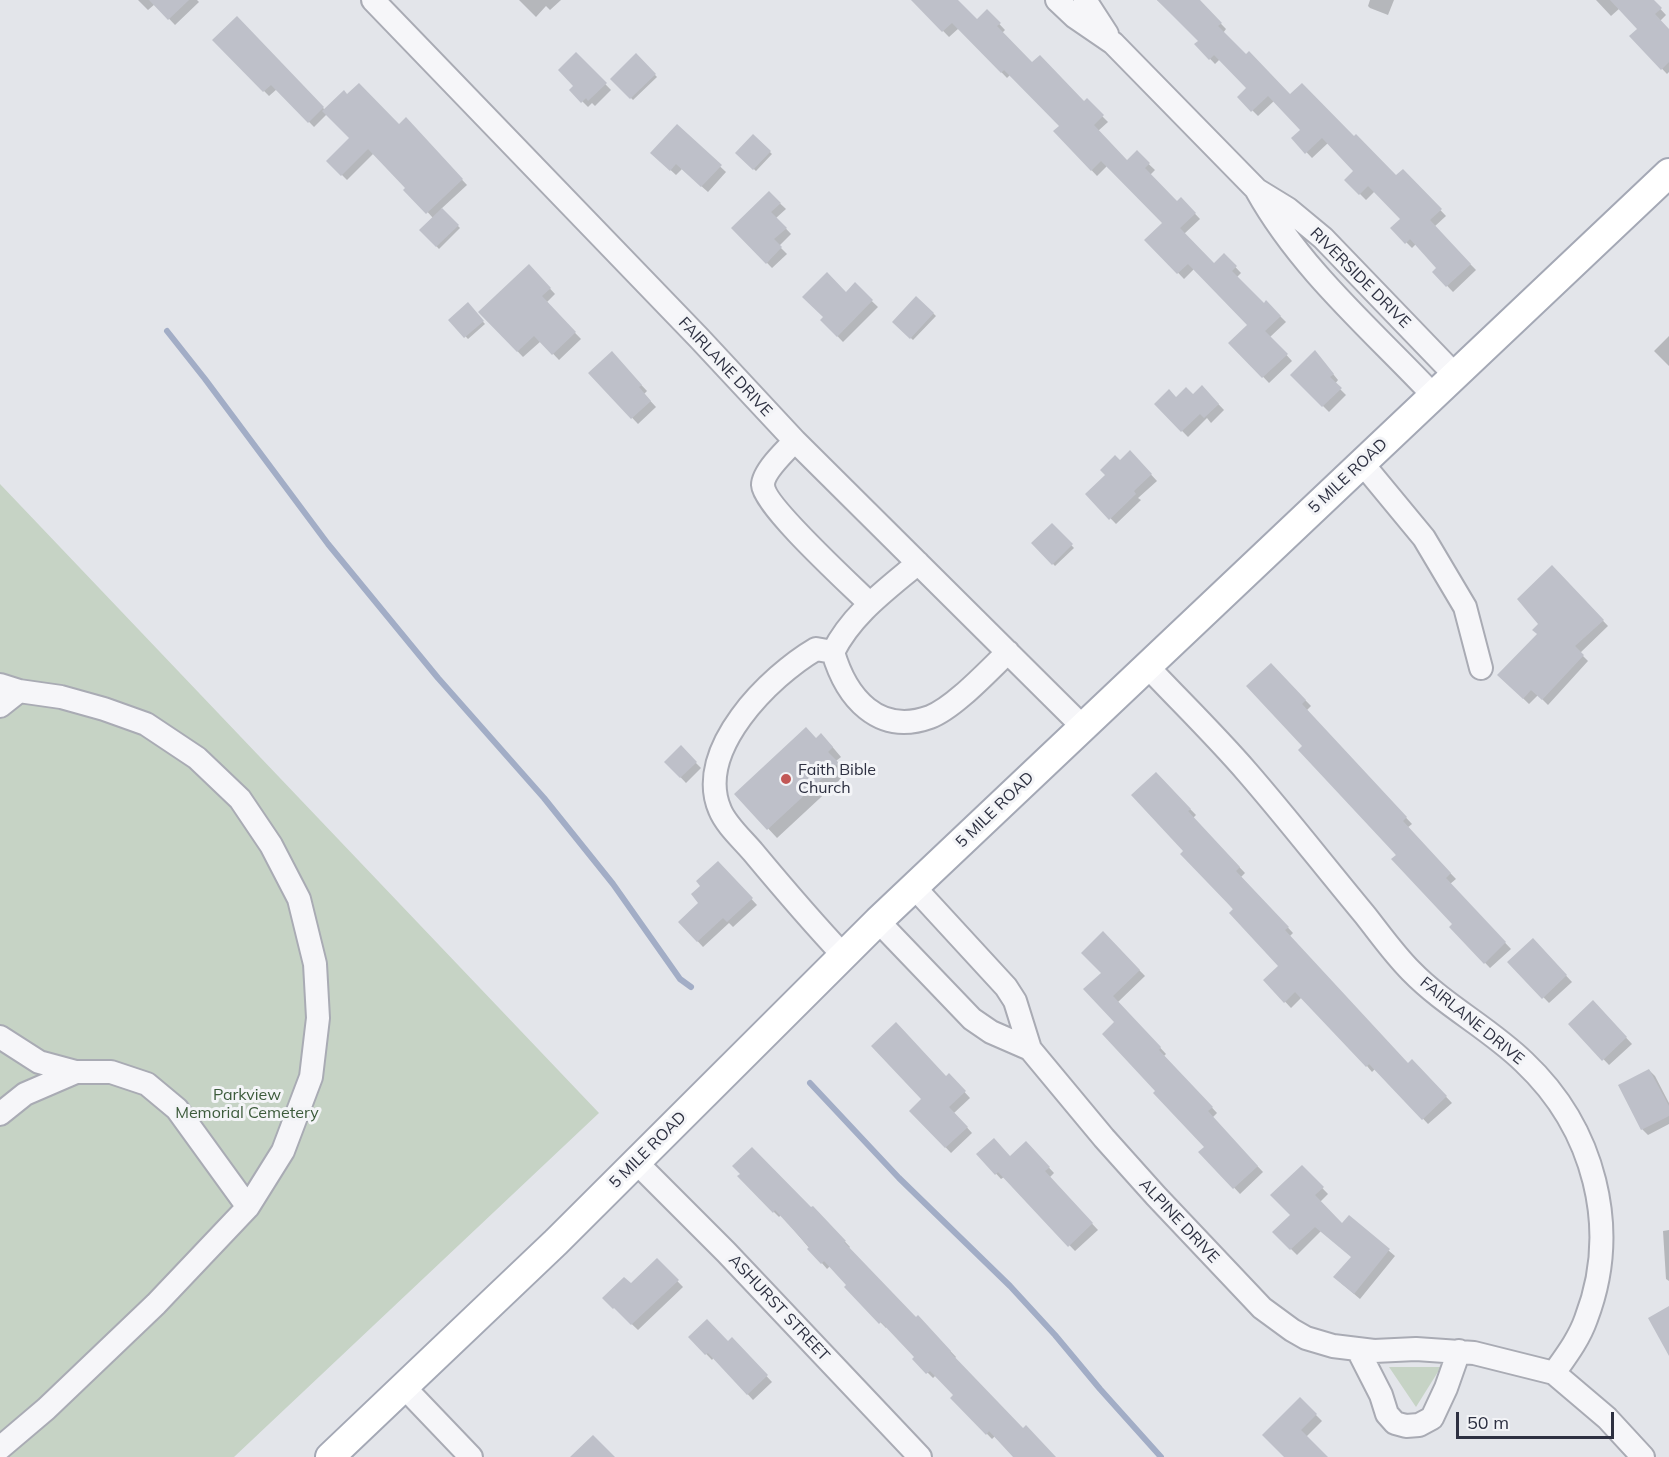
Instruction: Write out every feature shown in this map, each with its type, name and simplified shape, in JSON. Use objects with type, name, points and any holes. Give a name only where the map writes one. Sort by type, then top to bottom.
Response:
[{"type":"main road","name":"5 MILE ROAD","points":[[330,1457],[636,1162],[878,921],[1669,173]]},
{"type":"street","name":"FAIRLANE DRIVE","points":[[373,0],[699,338],[795,441],[1083,727]]},
{"type":"street","name":"RIVERSIDE DRIVE","points":[[1057,0],[1075,17],[1113,43],[1257,190],[1288,209],[1323,238],[1455,375]]},
{"type":"street","name":"RIVERSIDE DRIVE","points":[[1085,0],[1113,43]]},
{"type":"street","name":"RIVERSIDE DRIVE","points":[[1257,190],[1273,220],[1302,259],[1433,395]]},
{"type":"street","points":[[795,441],[768,472],[763,482],[765,493],[794,527],[870,604]]},
{"type":"street","points":[[1362,463],[1424,538],[1465,607],[1481,668]]},
{"type":"street","points":[[832,652],[845,631],[870,604],[918,563]]},
{"type":"street","points":[[832,652],[816,649],[800,659],[767,688],[740,719],[722,749],[716,769],[714,791],[720,811],[730,825],[843,956]]},
{"type":"street","points":[[832,652],[839,673],[863,704],[878,717],[896,723],[930,717],[977,683],[1008,652]]},
{"type":"street","name":"FAIRLANE DRIVE","points":[[1147,666],[1246,771],[1410,971],[1445,1002],[1496,1038],[1524,1062],[1555,1095],[1569,1116],[1583,1143],[1595,1179],[1601,1217],[1602,1248],[1596,1286],[1586,1319],[1574,1345],[1554,1373]]},
{"type":"street","points":[[0,706],[10,688],[62,697],[146,724],[197,758],[240,800],[271,845],[300,899],[315,964],[318,1018],[311,1077],[283,1151],[248,1207],[156,1304],[46,1409],[0,1448]]},
{"type":"street","name":"ALPINE DRIVE","points":[[914,887],[1005,987],[1015,1001],[1030,1049],[1131,1168],[1262,1308],[1306,1338],[1322,1344],[1358,1350],[1459,1351],[1498,1358],[1554,1373],[1607,1418],[1643,1457]]},
{"type":"street","name":"ALPINE DRIVE","points":[[878,921],[972,1019],[991,1032],[1030,1049]]},
{"type":"street","points":[[0,1037],[39,1062],[76,1072],[111,1072],[147,1084],[177,1109],[248,1207]]},
{"type":"street","points":[[0,1114],[25,1094],[76,1072]]},
{"type":"street","name":"ASHURST STREET","points":[[636,1162],[726,1252],[920,1457]]},
{"type":"street","points":[[1358,1350],[1381,1395],[1387,1414],[1395,1423],[1406,1426],[1419,1425],[1432,1418],[1459,1351]]},
{"type":"street","points":[[404,1388],[471,1457]]},
{"type":"green space","name":"Parkview Memorial Cemetery","points":[[0,484],[599,1113],[234,1457],[0,1457]]},
{"type":"green space","points":[[1389,1367],[1441,1367],[1416,1407]]},
{"type":"building","points":[[149,0],[189,0],[168,20]]},
{"type":"building","points":[[911,0],[958,0],[977,19],[987,9],[1001,23],[997,26],[1032,62],[1040,55],[1084,101],[1087,98],[1104,115],[1094,125],[1127,160],[1137,150],[1150,163],[1145,168],[1177,201],[1181,197],[1196,213],[1180,228],[1214,263],[1224,253],[1237,266],[1232,271],[1264,303],[1266,300],[1281,316],[1265,331],[1288,354],[1262,378],[1228,343],[1247,325],[1188,264],[1177,274],[1144,240],[1162,223],[1101,161],[1091,171],[1053,131],[1059,126],[1004,70],[1001,73],[952,23],[942,32]]},
{"type":"building","points":[[1157,0],[1200,0],[1222,23],[1218,26],[1246,54],[1249,51],[1290,94],[1302,83],[1396,175],[1403,169],[1442,209],[1430,220],[1471,264],[1446,287],[1432,272],[1436,268],[1410,239],[1405,244],[1390,228],[1400,219],[1368,186],[1359,195],[1344,180],[1353,171],[1322,138],[1305,154],[1291,138],[1300,130],[1268,96],[1251,112],[1237,97],[1246,88],[1214,55],[1209,60],[1194,44],[1198,41]]},
{"type":"building","points":[[1610,0],[1654,0],[1662,8],[1655,14],[1669,29],[1669,62],[1661,70],[1629,36],[1637,29]]},
{"type":"building","points":[[237,16],[324,107],[308,123],[271,85],[263,92],[212,40]]},
{"type":"building","points":[[576,52],[607,83],[588,101],[586,98],[581,103],[569,90],[573,86],[558,70]]},
{"type":"building","points":[[636,53],[656,74],[630,99],[610,79]]},
{"type":"building","points":[[359,83],[399,124],[406,117],[463,179],[426,214],[368,149],[341,176],[326,161],[349,138],[322,111],[344,90],[347,94]]},
{"type":"building","points":[[677,124],[722,165],[701,187],[676,164],[670,171],[650,153]]},
{"type":"building","points":[[753,134],[771,151],[753,170],[735,153]]},
{"type":"building","points":[[769,191],[781,203],[771,212],[787,228],[774,239],[782,247],[766,264],[731,228]]},
{"type":"building","points":[[442,208],[459,225],[436,247],[419,230]]},
{"type":"building","points":[[529,264],[551,288],[542,296],[576,332],[552,355],[534,336],[517,352],[478,312]]},
{"type":"building","points":[[827,272],[846,292],[855,282],[873,300],[837,337],[820,320],[823,317],[802,297]]},
{"type":"building","points":[[916,296],[934,313],[910,339],[892,322]]},
{"type":"building","points":[[468,302],[484,321],[464,338],[448,320]]},
{"type":"building","points":[[1315,350],[1334,374],[1330,377],[1342,388],[1322,407],[1290,375]]},
{"type":"building","points":[[612,351],[642,385],[639,387],[651,401],[631,419],[588,373]]},
{"type":"building","points":[[1202,385],[1219,404],[1204,418],[1200,414],[1181,432],[1154,404],[1169,389],[1176,397],[1186,387],[1193,394]]},
{"type":"building","points":[[1130,450],[1152,474],[1134,491],[1136,494],[1109,520],[1085,494],[1105,475],[1100,470],[1115,455],[1120,460]]},
{"type":"building","points":[[1052,523],[1073,544],[1052,565],[1031,543]]},
{"type":"building","points":[[1552,565],[1604,620],[1575,646],[1584,655],[1542,700],[1531,690],[1523,699],[1497,675],[1537,634],[1532,630],[1538,624],[1517,599]]},
{"type":"building","points":[[1271,663],[1306,700],[1302,704],[1407,817],[1403,821],[1451,873],[1446,878],[1506,942],[1484,964],[1449,927],[1452,924],[1391,859],[1396,855],[1298,750],[1302,746],[1246,686]]},
{"type":"building","name":"Faith Bible Church","points":[[806,727],[816,738],[821,733],[833,747],[828,752],[839,763],[767,830],[734,794]]},
{"type":"building","points":[[681,745],[697,762],[680,778],[664,762]]},
{"type":"building","points":[[1156,772],[1191,809],[1188,811],[1240,867],[1236,871],[1289,927],[1285,930],[1408,1063],[1412,1059],[1447,1096],[1422,1120],[1369,1064],[1366,1067],[1295,992],[1284,1003],[1263,980],[1278,966],[1229,913],[1233,909],[1180,854],[1183,851],[1131,795]]},
{"type":"building","points":[[718,861],[753,898],[727,922],[723,918],[697,942],[678,922],[698,903],[691,894],[700,886],[696,881]]},
{"type":"building","points":[[1103,931],[1140,970],[1113,996],[1161,1047],[1159,1050],[1213,1107],[1208,1111],[1258,1166],[1233,1189],[1198,1152],[1204,1147],[1102,1034],[1114,1022],[1083,989],[1101,973],[1081,953]]},
{"type":"building","points":[[1533,938],[1567,975],[1542,999],[1507,962]]},
{"type":"building","points":[[1593,1000],[1627,1037],[1602,1061],[1568,1024]]},
{"type":"building","points":[[896,1022],[946,1076],[949,1073],[966,1091],[949,1107],[968,1127],[945,1148],[909,1111],[921,1099],[871,1046]]},
{"type":"building","points":[[1649,1069],[1669,1106],[1669,1116],[1641,1130],[1618,1085]]},
{"type":"building","points":[[994,1138],[1010,1156],[1026,1141],[1050,1167],[1045,1171],[1093,1223],[1068,1247],[998,1172],[995,1175],[976,1154]]},
{"type":"building","points":[[752,1147],[811,1207],[813,1206],[846,1241],[844,1242],[916,1317],[918,1315],[1023,1428],[1026,1425],[1056,1457],[1013,1457],[989,1431],[986,1435],[950,1398],[953,1395],[930,1371],[926,1374],[912,1359],[914,1357],[844,1287],[846,1285],[824,1261],[821,1264],[807,1249],[809,1247],[775,1210],[773,1213],[737,1176],[740,1174],[732,1166]]},
{"type":"building","points":[[1302,1165],[1324,1187],[1315,1195],[1342,1223],[1349,1215],[1390,1249],[1354,1294],[1333,1277],[1351,1257],[1315,1227],[1290,1250],[1272,1232],[1290,1215],[1270,1195]]},
{"type":"building","points":[[657,1258],[679,1280],[631,1325],[602,1298],[624,1277],[631,1283]]},
{"type":"building","points":[[1669,1306],[1669,1356],[1648,1318]]},
{"type":"building","points":[[707,1319],[728,1341],[732,1337],[768,1375],[747,1395],[708,1353],[705,1355],[688,1337]]},
{"type":"building","points":[[1300,1397],[1317,1414],[1301,1430],[1328,1457],[1284,1457],[1262,1435]]},
{"type":"building","points":[[593,1435],[615,1457],[570,1457]]},
{"type":"waterway","points":[[167,331],[328,544],[438,678],[544,798],[613,884],[680,979],[691,987]]},
{"type":"waterway","points":[[810,1083],[899,1178],[1010,1286],[1161,1457]]},
{"type":"place","name":"Faith Bible Church","points":[[786,779]]}]
